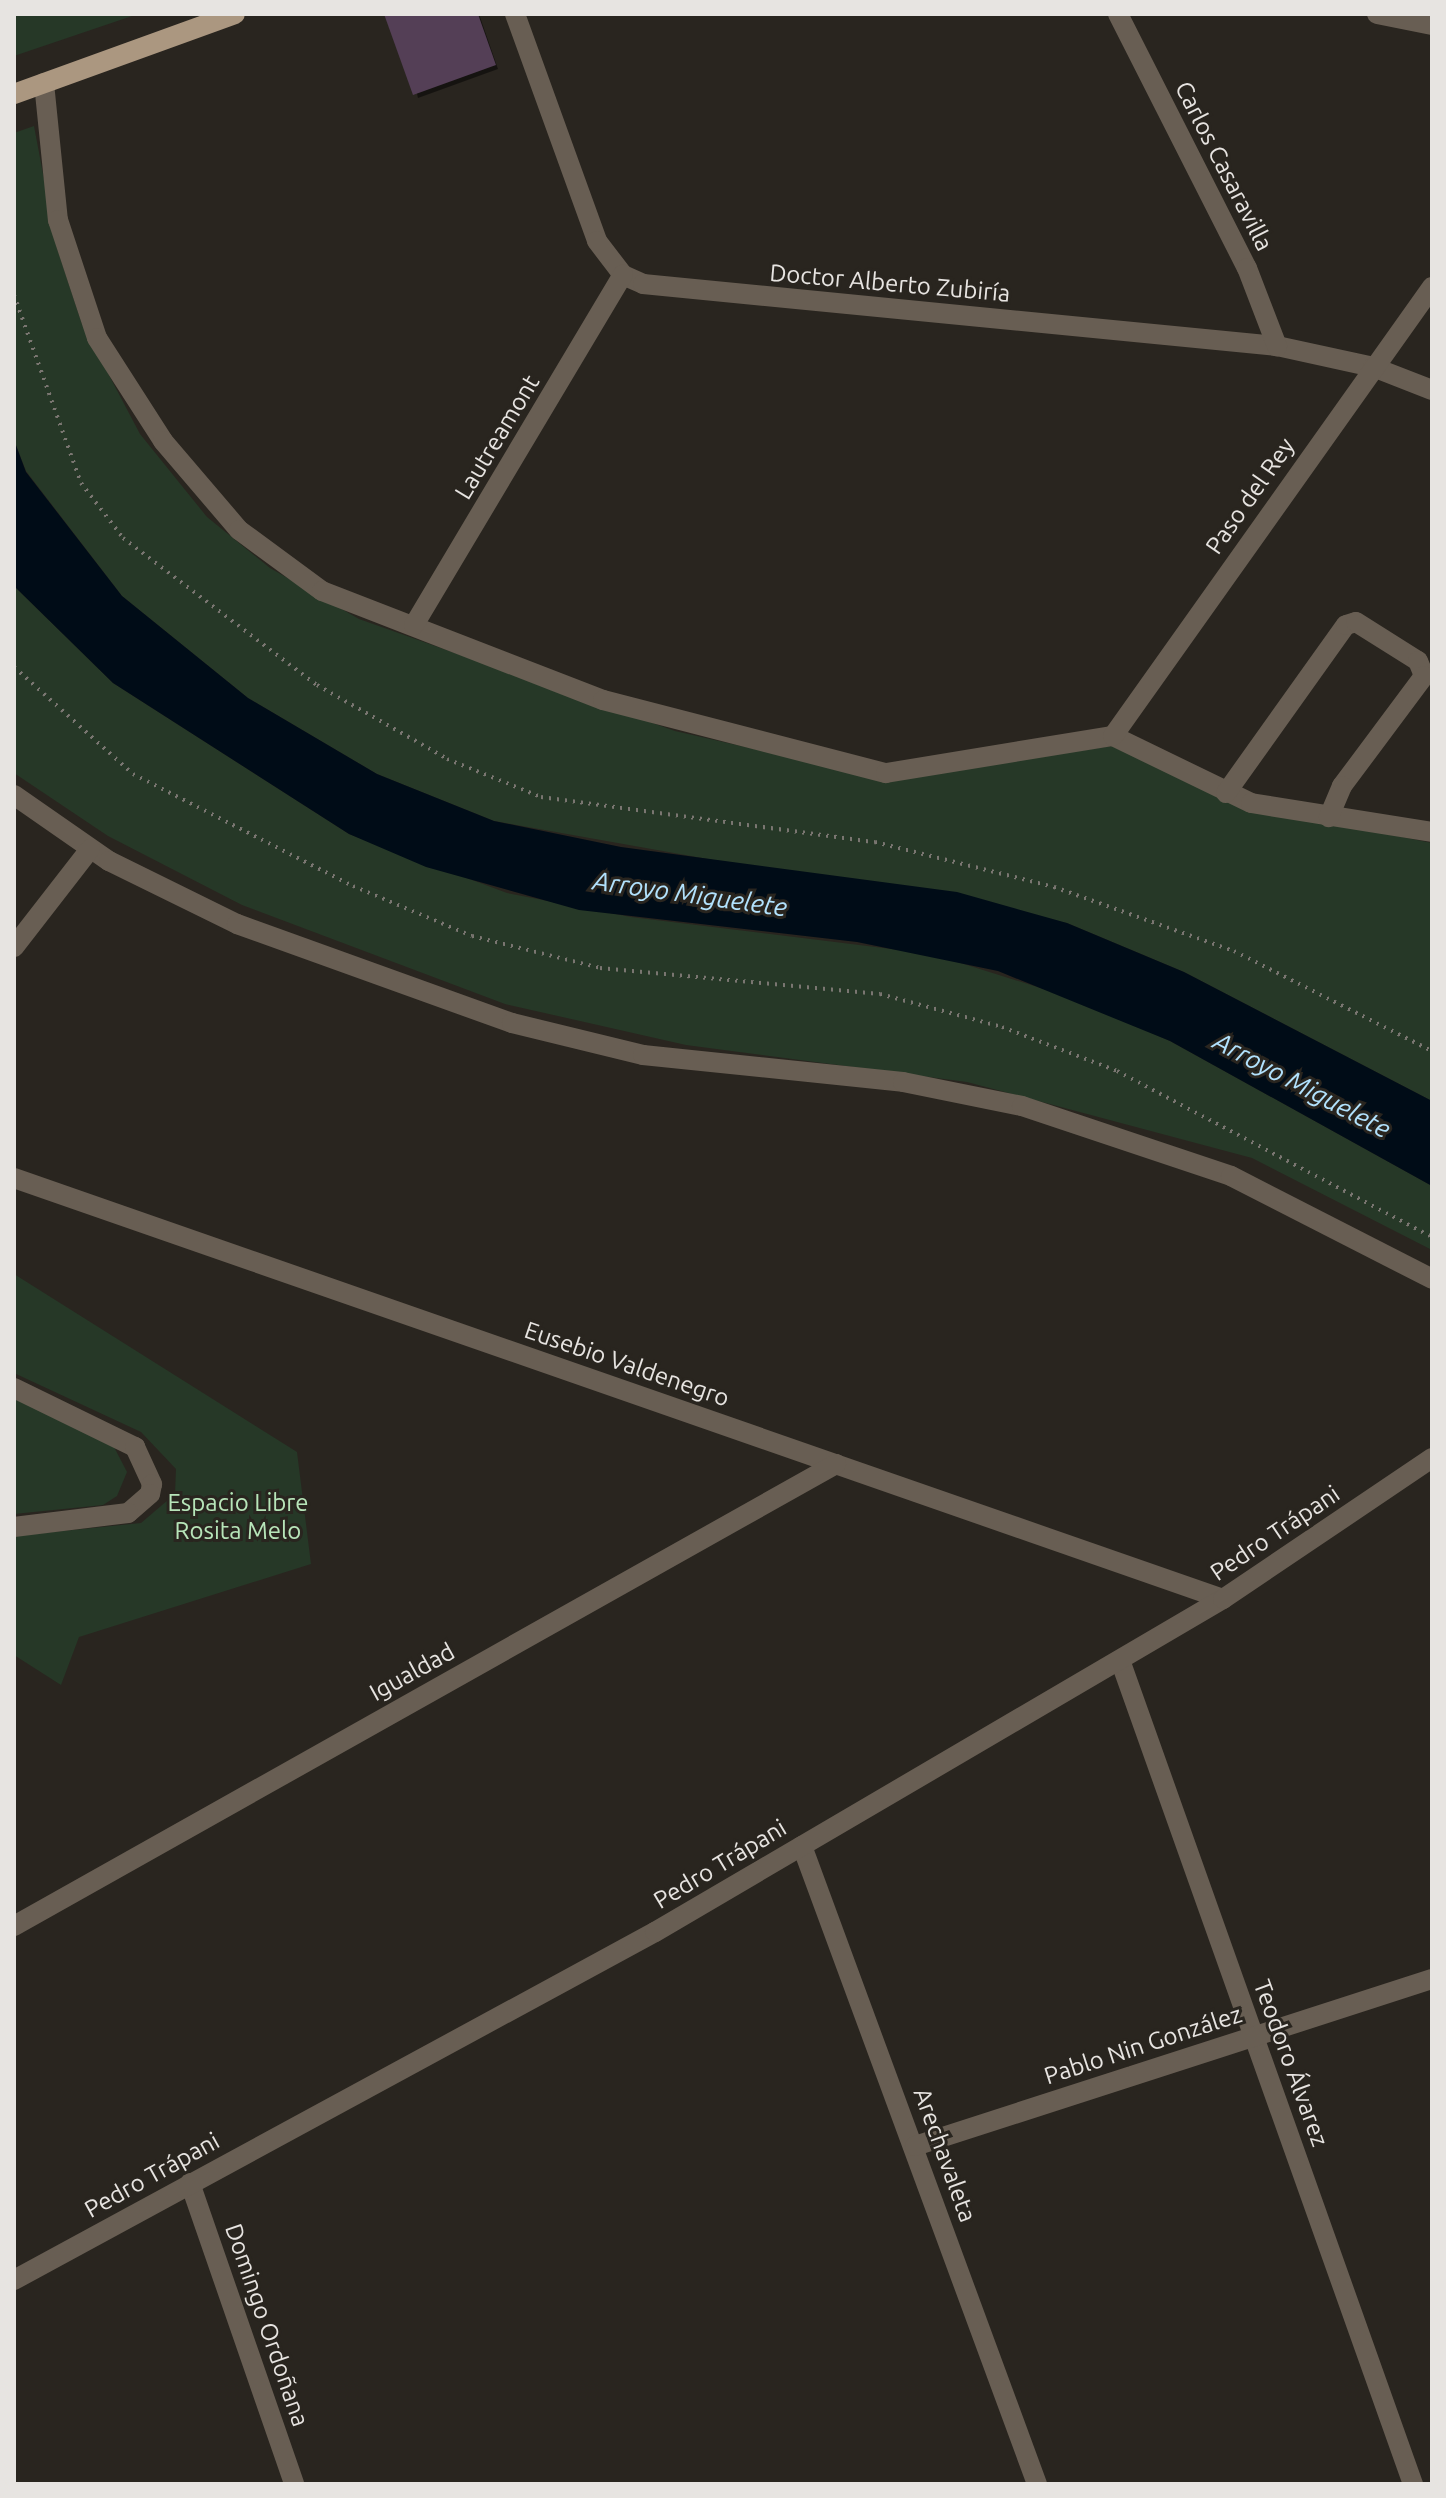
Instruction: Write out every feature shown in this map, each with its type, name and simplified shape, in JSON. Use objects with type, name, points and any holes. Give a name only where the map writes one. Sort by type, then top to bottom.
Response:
[{"type":"main road","points":[[14,94],[235,14]]},
{"type":"street","points":[[515,14],[597,241],[623,275]]},
{"type":"street","points":[[1377,14],[1432,25]]},
{"type":"street","name":"Carlos Casaravilla","points":[[1122,15],[1247,268],[1277,346]]},
{"type":"street","points":[[44,83],[65,243],[97,338],[136,403],[255,544],[322,591],[603,700],[886,773],[1113,736],[1226,793],[1329,817],[1432,832]]},
{"type":"street","name":"Doctor Alberto Zubiría","points":[[623,275],[665,289],[1277,346],[1373,367],[1432,390]]},
{"type":"street","name":"Lautreamont","points":[[414,625],[623,275]]},
{"type":"street","name":"Paso del Rey","points":[[1113,736],[1432,287]]},
{"type":"street","points":[[1226,793],[1346,625],[1356,622],[1418,661],[1424,676],[1342,786],[1329,817]]},
{"type":"street","points":[[14,795],[90,849],[295,949],[512,1023],[643,1055],[945,1089],[1092,1126],[1321,1217],[1432,1279]]},
{"type":"street","points":[[14,947],[90,849]]},
{"type":"street","name":"Eusebio Valdenegro","points":[[14,1178],[1223,1599]]},
{"type":"street","points":[[14,1388],[135,1447],[152,1484],[150,1494],[128,1513],[14,1527]]},
{"type":"street","name":"Igualdad","points":[[14,1926],[836,1464]]},
{"type":"street","name":"Pedro Trápani","points":[[14,2280],[802,1846],[1223,1599],[1431,1464]]},
{"type":"street","name":"Teodoro Álvarez","points":[[1120,1660],[1413,2484]]},
{"type":"street","name":"Arechavaleta","points":[[802,1846],[1037,2484]]},
{"type":"street","name":"Pablo Nin González","points":[[915,2146],[1432,1979]]},
{"type":"street","name":"Domingo Ordoñana","points":[[190,2183],[294,2484]]},
{"type":"path","points":[[14,295],[81,483],[123,538],[317,685],[447,759],[541,797],[875,842],[1054,887],[1234,951],[1432,1051]]},
{"type":"path","points":[[14,667],[133,774],[353,886],[472,936],[600,968],[880,994],[1002,1027],[1117,1071],[1432,1237]]},
{"type":"green space","points":[[14,14],[138,14],[14,56]]},
{"type":"green space","points":[[34,126],[57,248],[82,324],[140,434],[207,517],[270,568],[359,619],[675,731],[887,779],[1112,746],[1232,803],[1432,843],[1432,1101],[1184,972],[1067,923],[494,821],[377,774],[248,698],[122,596],[26,471],[14,440],[14,133]]},
{"type":"green space","points":[[14,586],[113,683],[349,834],[507,893],[631,917],[932,954],[1082,1001],[1170,1041],[1432,1186],[1432,1250],[1252,1158],[967,1082],[686,1045],[505,1004],[242,905],[108,836],[14,773]]},
{"type":"green space","name":"Espacio Libre Rosita Melo","points":[[14,1274],[297,1452],[311,1564],[79,1637],[61,1685],[14,1655],[14,1536],[141,1523],[175,1494],[176,1469],[141,1432],[14,1373]]},
{"type":"green space","points":[[14,1397],[113,1445],[127,1472],[117,1496],[103,1505],[14,1514]]},
{"type":"water","name":"Arroyo Miguelete","points":[[14,440],[26,472],[122,596],[248,698],[377,774],[494,821],[621,847],[957,892],[1067,923],[1184,972],[1432,1101],[1432,1186],[1170,1041],[998,971],[857,942],[579,910],[426,867],[349,834],[113,683],[14,586]]},
{"type":"building","points":[[384,14],[478,14],[496,65],[413,95]]}]
